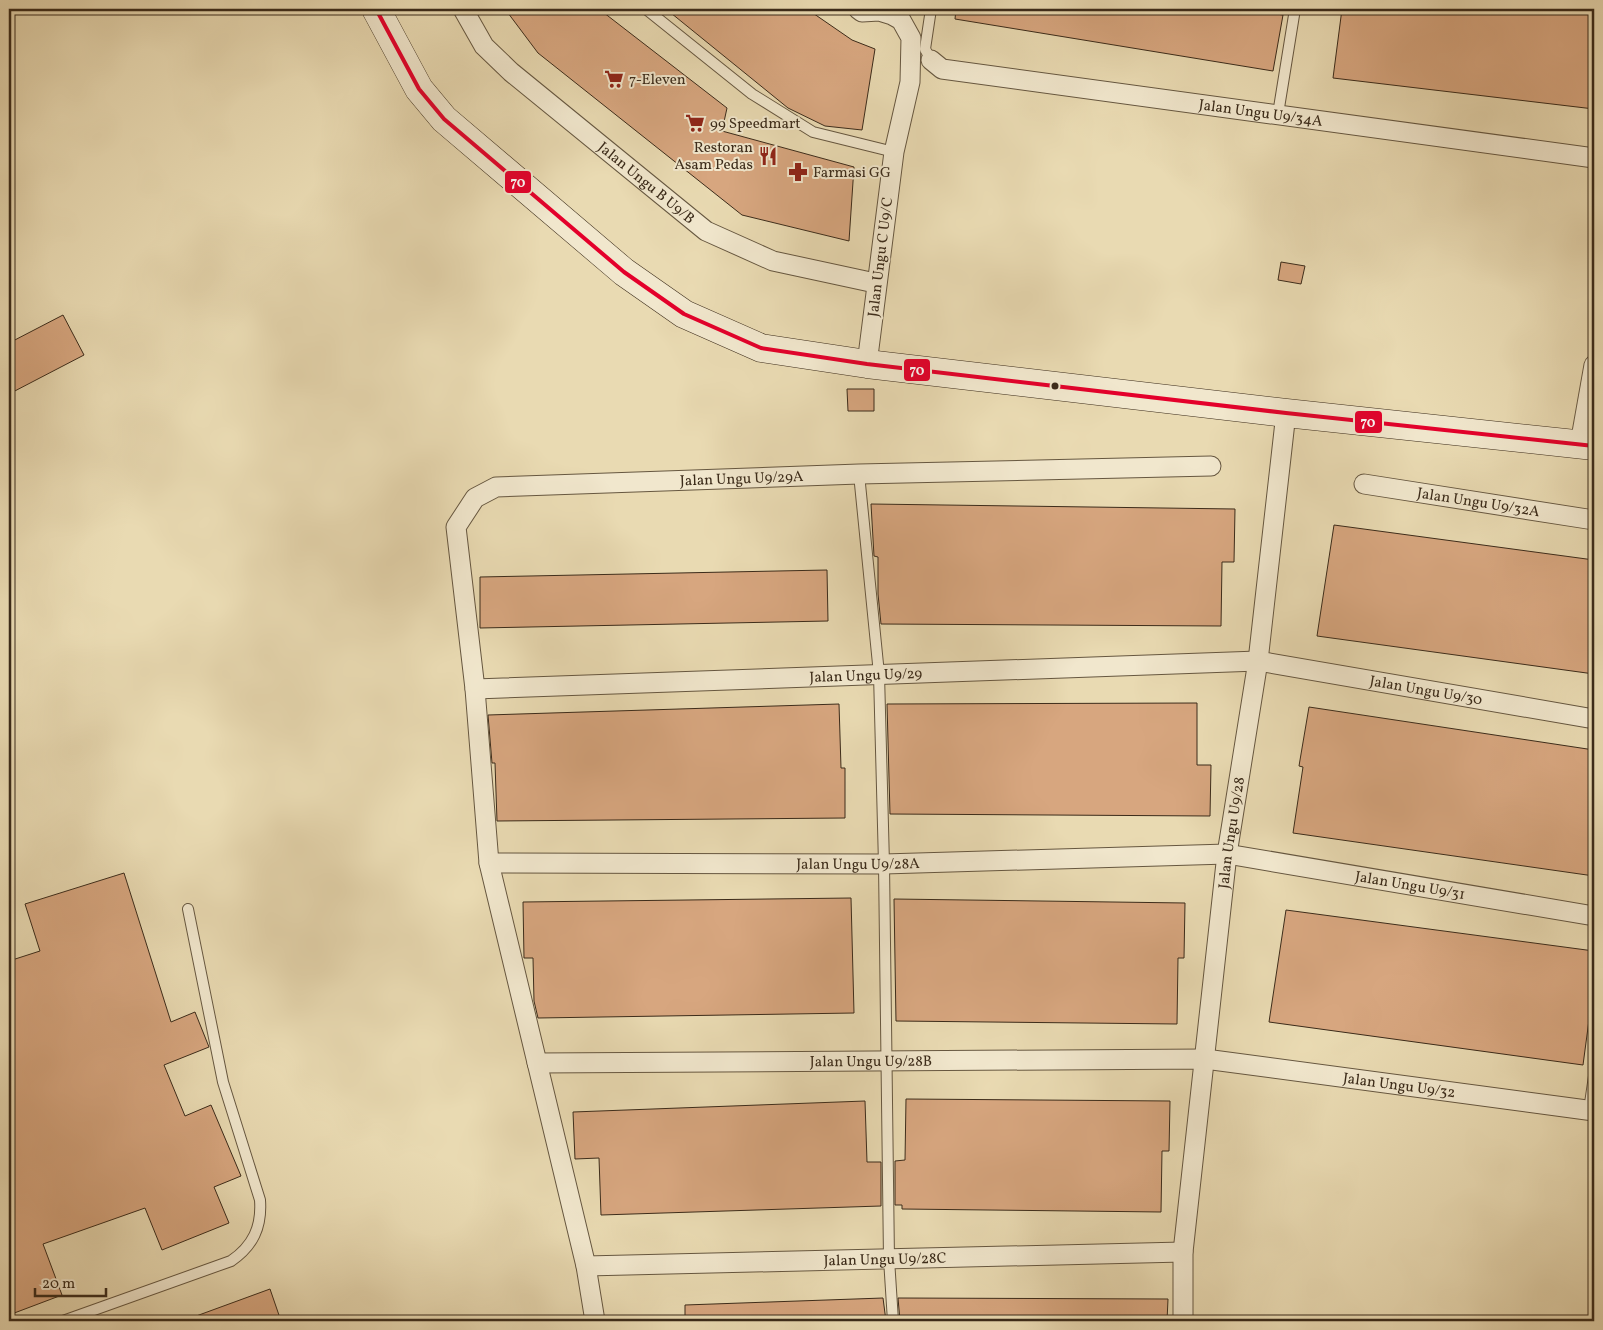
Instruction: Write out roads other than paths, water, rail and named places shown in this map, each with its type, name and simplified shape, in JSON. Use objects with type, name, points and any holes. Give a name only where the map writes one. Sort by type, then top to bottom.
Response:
[{"type":"street","points":[[376,9],[419,88],[444,119],[624,272],[684,314],[761,348],[867,364],[1286,413],[1587,445],[1594,365]]},
{"type":"street","name":"Jalan Ungu B U9/B","points":[[463,9],[484,46],[511,72],[706,231],[773,261],[875,283]]},
{"type":"street","name":"Jalan Ungu C U9/C","points":[[858,9],[862,12],[879,11],[892,15],[901,20],[911,38],[910,82],[894,152],[875,283],[867,364]]},
{"type":"street","name":"Jalan Ungu U9/34A","points":[[931,60],[942,69],[1594,158]]},
{"type":"street","name":"Jalan Ungu U9/28","points":[[1183,1321],[1183,1252],[1227,854],[1258,661],[1286,413]]},
{"type":"street","name":"Jalan Ungu U9/29A","points":[[595,1321],[586,1266],[489,863],[475,689],[456,527],[475,498],[496,487],[859,474],[1211,466]]},
{"type":"street","name":"Jalan Ungu U9/32A","points":[[1364,484],[1594,520]]},
{"type":"street","name":"Jalan Ungu U9/29","points":[[475,689],[1258,661]]},
{"type":"street","name":"Jalan Ungu U9/30","points":[[1258,661],[1594,719]]},
{"type":"street","name":"Jalan Ungu U9/28A","points":[[489,863],[884,864],[1227,854]]},
{"type":"street","name":"Jalan Ungu U9/31","points":[[1227,854],[1594,916]]},
{"type":"street","name":"Jalan Ungu U9/28B","points":[[537,1062],[1205,1059]]},
{"type":"street","name":"Jalan Ungu U9/32","points":[[1205,1059],[1592,1110]]},
{"type":"street","name":"Jalan Ungu U9/28C","points":[[586,1266],[1183,1252]]},
{"type":"lane","points":[[646,9],[752,94],[813,132],[894,152]]},
{"type":"lane","points":[[931,9],[925,49],[931,60]]},
{"type":"lane","points":[[1278,114],[1295,9]]},
{"type":"lane","points":[[859,474],[879,674],[884,864],[889,1259],[894,1321]]},
{"type":"lane","points":[[63,1321],[231,1261],[249,1246],[256,1232],[261,1213],[260,1200],[223,1082],[188,910]]},
{"type":"lane","points":[[1592,1110],[1594,1076]]},
{"type":"place","name":"7-Eleven","points":[[614,79]]},
{"type":"place","name":"99 Speedmart","points":[[695,123]]},
{"type":"place","name":"Restoran Asam Pedas","points":[[768,156]]},
{"type":"place","name":"Farmasi GG","points":[[798,172]]}]
